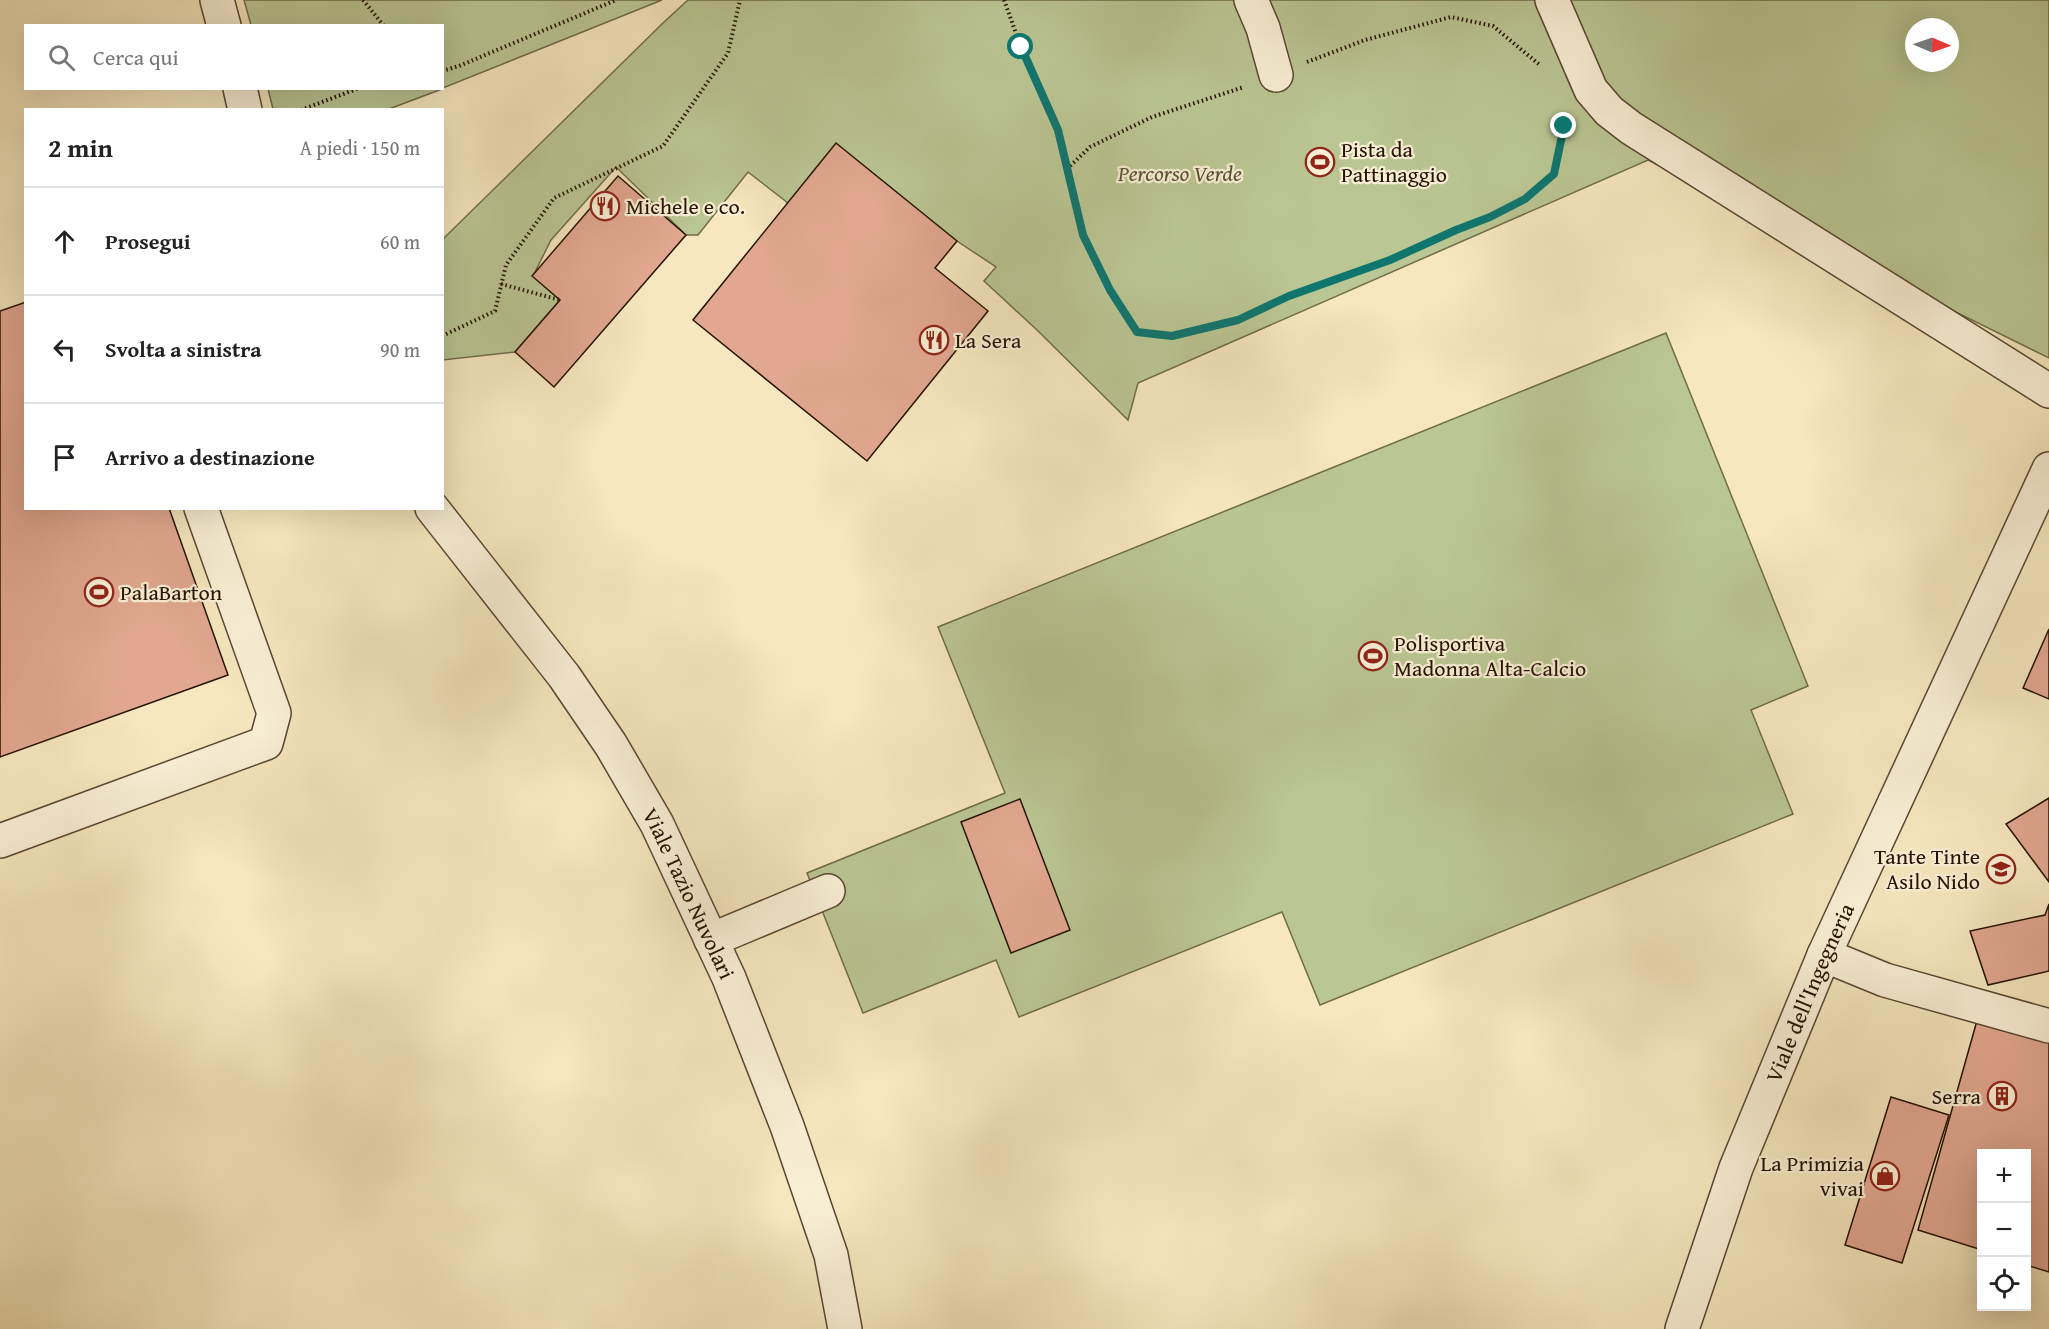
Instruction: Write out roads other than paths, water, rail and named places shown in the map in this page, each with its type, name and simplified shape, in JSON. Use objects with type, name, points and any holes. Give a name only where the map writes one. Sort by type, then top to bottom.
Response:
[{"type":"street","points":[[217,0],[223,24]]},
{"type":"street","points":[[1251,0],[1263,28],[1276,75]]},
{"type":"street","points":[[1552,0],[1591,90],[1609,111],[1651,141],[2049,391]]},
{"type":"street","points":[[240,90],[245,108]]},
{"type":"street","name":"Viale dell'Ingegneria","points":[[1682,1329],[1736,1168],[1824,955],[2049,469]]},
{"type":"street","points":[[0,841],[266,743],[274,713],[202,510]]},
{"type":"street","name":"Viale Tazio Nuvolari","points":[[434,510],[564,676],[611,745],[657,824],[729,978],[787,1126],[831,1255],[845,1329]]},
{"type":"street","points":[[711,940],[828,891]]},
{"type":"street","points":[[1824,955],[1885,980],[2049,1026]]},
{"type":"place","name":"Pista da Pattinaggio","points":[[1320,162]]},
{"type":"place","name":"Michele e co.","points":[[605,206]]},
{"type":"place","name":"La Sera","points":[[934,340]]},
{"type":"place","name":"PalaBarton","points":[[99,592]]},
{"type":"place","name":"Polisportiva Madonna Alta-Calcio","points":[[1373,656]]},
{"type":"place","name":"Tante Tinte Asilo Nido","points":[[2001,869]]},
{"type":"place","name":"Serra","points":[[2002,1096]]},
{"type":"place","name":"La Primizia vivai","points":[[1885,1176]]},
{"type":"park label","name":"Percorso Verde","points":[[1180,173]]}]
